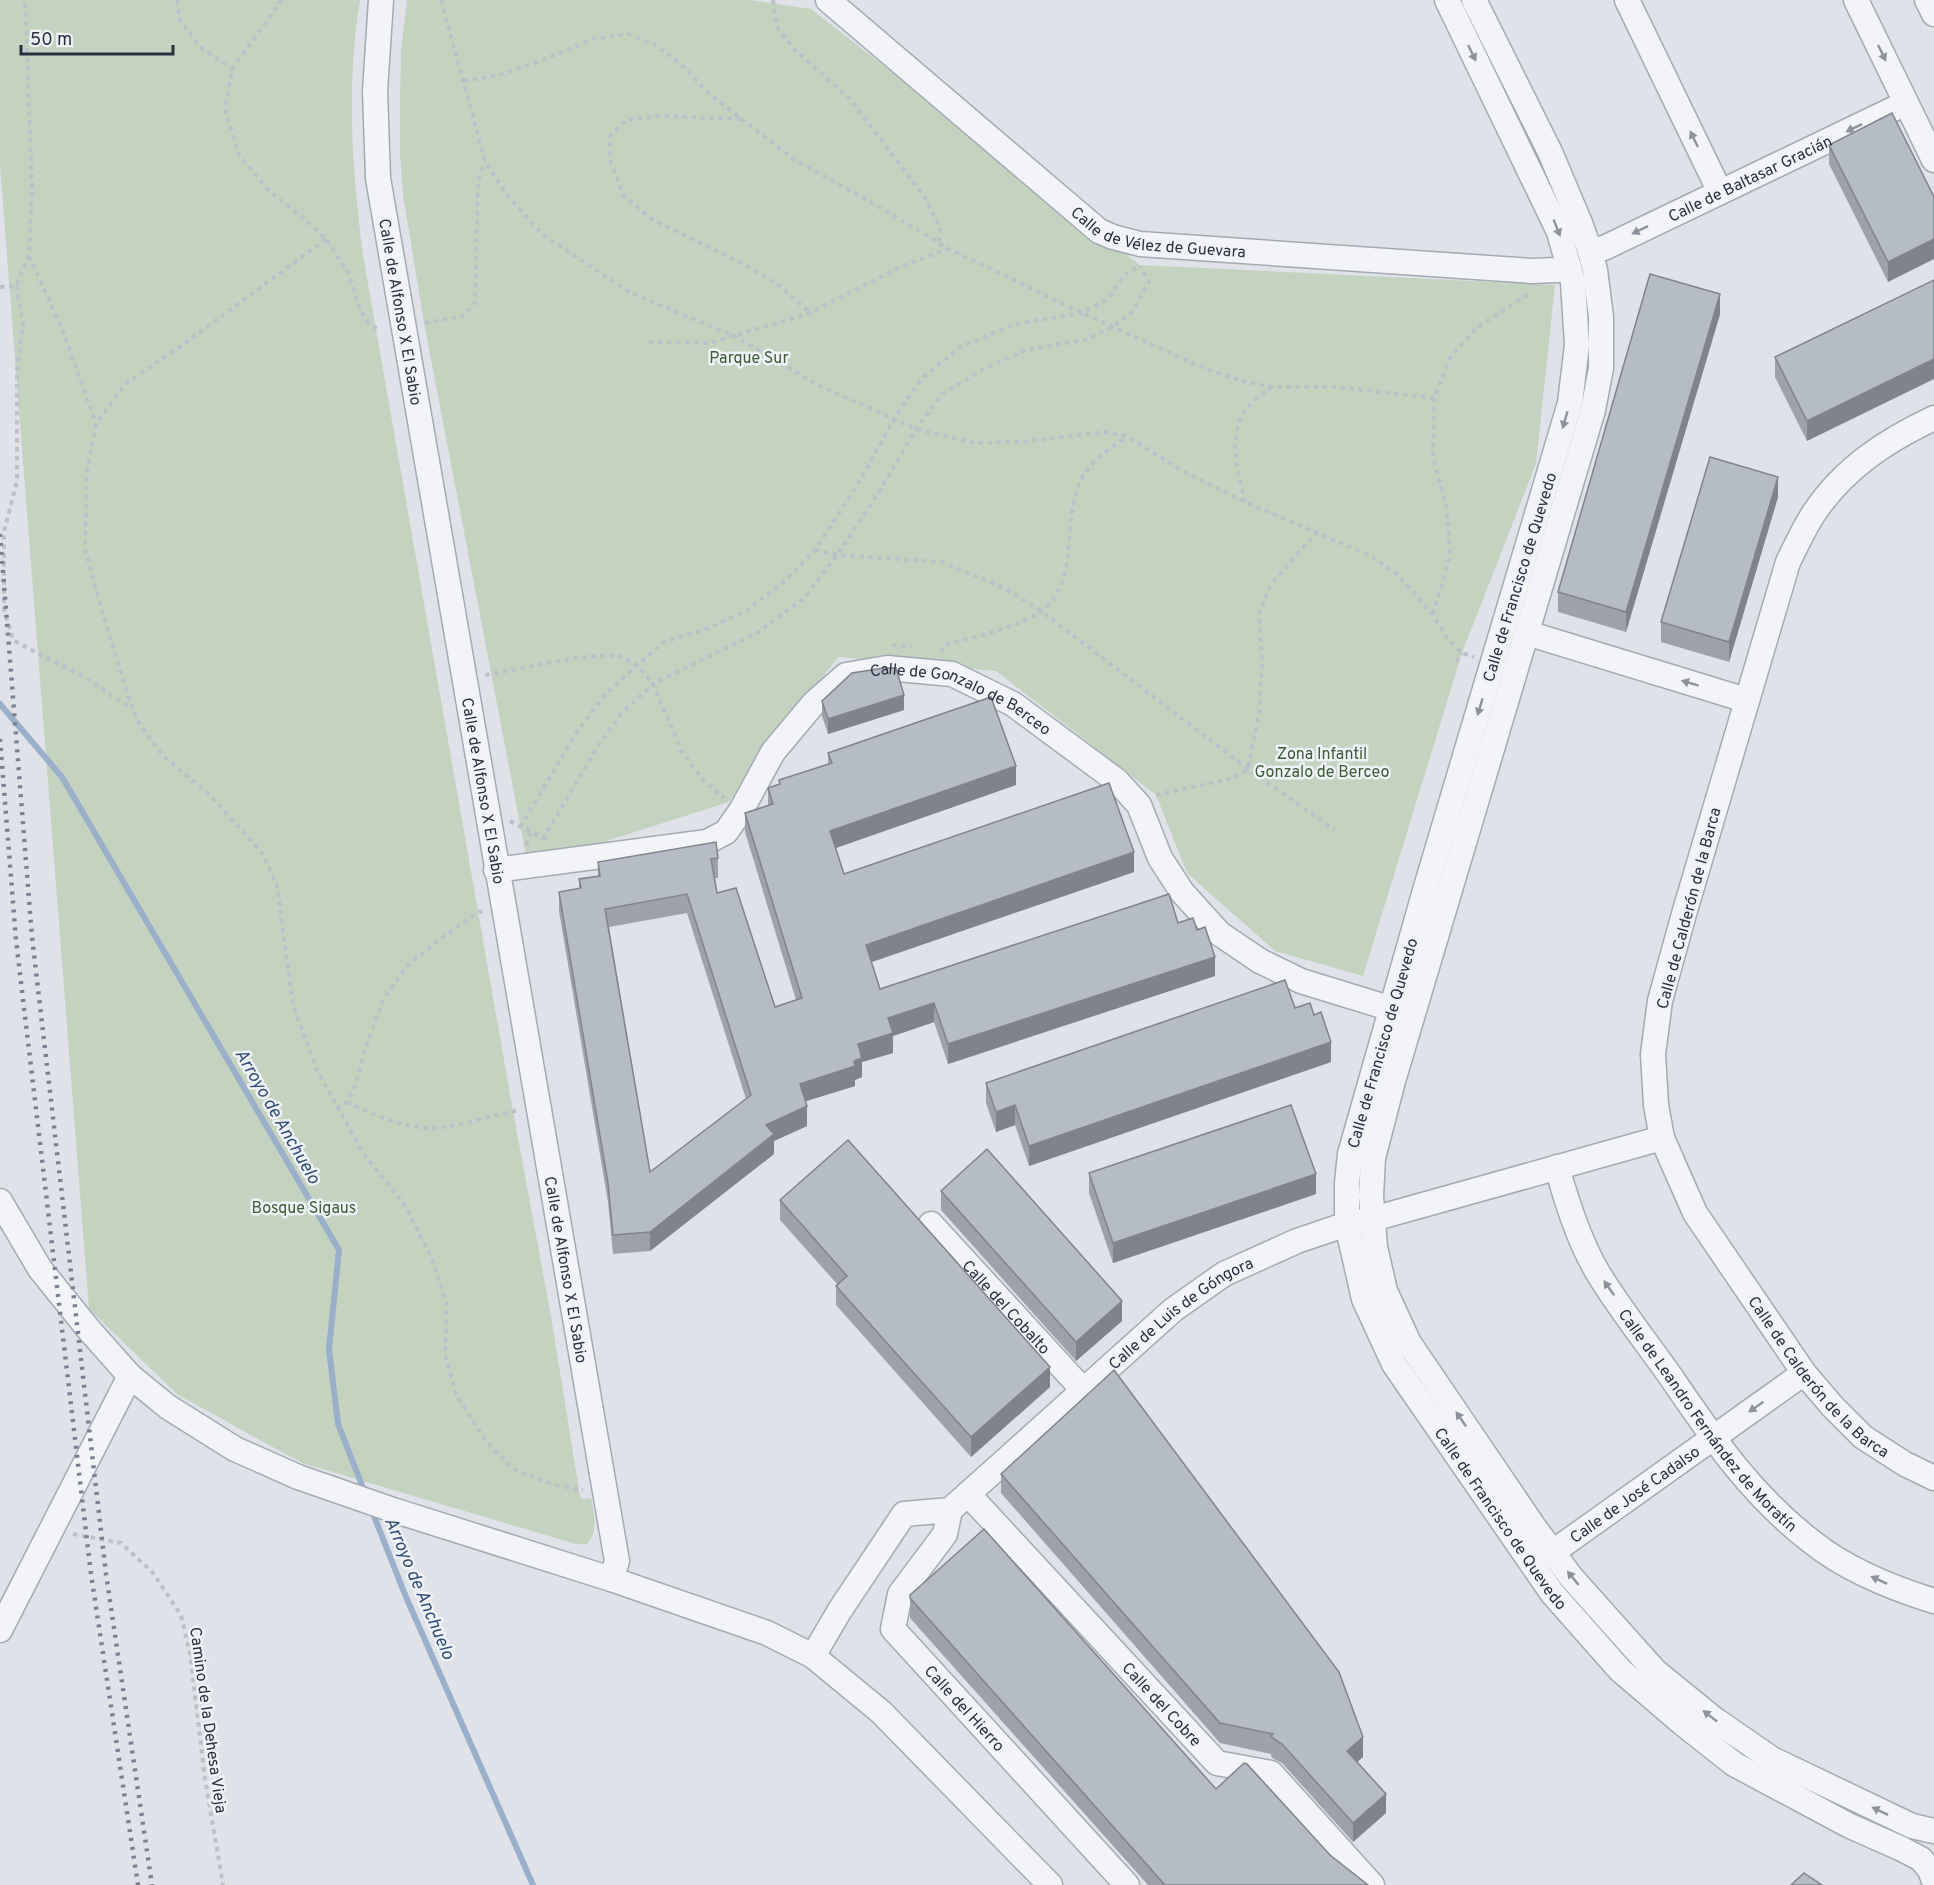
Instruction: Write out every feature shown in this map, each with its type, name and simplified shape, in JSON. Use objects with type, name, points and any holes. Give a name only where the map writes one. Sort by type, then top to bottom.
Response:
[{"type":"street","name":"Calle de Alfonso X El Sabio","points":[[381,0],[375,91],[378,178],[617,1561],[611,1579]]},
{"type":"street","name":"Calle de Vélez de Guevara","points":[[828,0],[1099,231],[1113,237],[1140,244],[1532,271],[1569,267]]},
{"type":"street","name":"Calle de Francisco de Quevedo","points":[[1447,0],[1559,232],[1573,282],[1577,345],[1570,403],[1350,1154],[1347,1224],[1364,1299],[1394,1364],[1552,1593],[1613,1661],[1682,1723],[1734,1764],[1850,1826],[1921,1859],[1930,1870],[1934,1881]]},
{"type":"street","name":"Calle de Francisco de Quevedo","points":[[1474,0],[1550,152],[1590,251],[1595,270],[1601,318],[1601,368],[1593,410],[1393,1081],[1373,1158],[1371,1196],[1375,1247],[1385,1291],[1409,1343],[1534,1527],[1571,1577],[1655,1671],[1714,1719],[1772,1759],[1912,1826],[1934,1831]]},
{"type":"street","points":[[1627,0],[1720,192]]},
{"type":"street","points":[[1856,0],[1934,160]]},
{"type":"street","points":[[1927,0],[1934,14]]},
{"type":"street","name":"Calle de Baltasar Gracián","points":[[1590,251],[1604,248],[1906,103]]},
{"type":"street","name":"Calle de Calderón de la Barca","points":[[1934,418],[1904,432],[1853,467],[1815,512],[1788,562],[1660,1001],[1653,1054],[1656,1105],[1662,1138],[1695,1213],[1804,1373],[1833,1407],[1863,1437],[1905,1464],[1934,1478]]},
{"type":"street","points":[[1527,633],[1746,700]]},
{"type":"street","name":"Calle de Gonzalo de Berceo","points":[[496,870],[706,842],[726,831],[742,809],[773,752],[814,703],[846,675],[887,668],[952,674],[1013,704],[1117,781],[1148,796],[1160,858],[1182,892],[1220,934],[1260,961],[1302,981],[1392,1009]]},
{"type":"street","name":"Calle de Luis de Góngora","points":[[959,1502],[1173,1310],[1224,1274],[1297,1241],[1347,1224],[1373,1219],[1662,1138]]},
{"type":"street","name":"Calle de Leandro Fernández de Moratín","points":[[1557,1167],[1566,1199],[1598,1272],[1712,1438],[1759,1497],[1812,1543],[1847,1565],[1905,1592],[1934,1601]]},
{"type":"street","points":[[0,1201],[40,1269],[90,1331],[130,1376],[168,1407],[235,1449],[331,1489],[767,1632],[813,1656],[881,1712],[1050,1885]]},
{"type":"street","name":"Calle del Cobalto","points":[[931,1224],[1084,1391]]},
{"type":"street","name":"Calle de José Cadalso","points":[[1553,1552],[1804,1373]]},
{"type":"street","points":[[0,1630],[130,1376]]},
{"type":"street","points":[[813,1656],[840,1610],[903,1514],[959,1502]]},
{"type":"street","name":"Calle del Hierro","points":[[959,1502],[945,1534],[900,1594],[893,1629],[1128,1885]]},
{"type":"street","name":"Calle del Cobre","points":[[959,1502],[1216,1763],[1271,1773],[1372,1885]]},
{"type":"path","points":[[25,0],[32,186],[29,255],[16,286],[23,324],[17,369],[17,481],[4,532],[4,609],[13,640],[80,675],[115,699],[132,707]]},
{"type":"path","points":[[177,0],[180,20],[200,47],[232,69]]},
{"type":"path","points":[[282,0],[232,69],[225,111],[239,155],[270,192],[326,239],[348,272],[360,310],[369,324],[380,330]]},
{"type":"path","points":[[441,0],[485,161],[507,195],[542,234],[574,257],[628,292],[734,336],[818,385],[916,429],[975,443],[1020,442],[1104,432],[1126,436],[1188,474],[1245,502],[1369,555],[1397,574],[1433,615],[1447,638],[1462,653],[1456,662]]},
{"type":"path","points":[[773,0],[777,27],[794,49],[849,98],[924,196],[940,228],[939,242]]},
{"type":"path","points":[[464,81],[499,75],[538,63],[593,39],[628,34],[655,45],[673,57],[708,93],[795,160],[949,249],[1082,313],[1206,369],[1242,381],[1271,387],[1336,387],[1434,398]]},
{"type":"path","points":[[742,119],[660,116],[626,120],[610,136],[610,160],[624,196],[653,220],[747,266],[780,286],[810,313]]},
{"type":"path","points":[[421,323],[463,316],[475,303],[478,180],[485,161]]},
{"type":"path","points":[[326,239],[181,346],[125,384],[96,424],[87,472],[85,549],[103,615],[140,726],[162,756],[208,793],[263,854],[277,886],[293,1005],[317,1070],[336,1108],[363,1153],[404,1204],[431,1257],[447,1305],[445,1355],[456,1394],[485,1440],[513,1469],[555,1485],[579,1490],[604,1489]]},
{"type":"path","points":[[649,342],[709,343],[810,313],[904,265],[949,249]]},
{"type":"path","points":[[29,255],[61,326],[96,424]]},
{"type":"path","points":[[520,827],[577,732],[604,696],[637,665],[664,642],[704,630],[746,611],[786,580],[815,550],[858,483],[894,419],[921,379],[962,346],[1016,324],[1082,313],[1109,298],[1123,276],[1140,265],[1149,282],[1132,312],[1113,327],[1085,340],[1025,350],[982,370],[942,394],[916,429],[879,494],[804,598],[758,633],[652,684],[621,714],[598,746],[543,839]]},
{"type":"path","points":[[1433,615],[1450,556],[1447,510],[1433,457],[1434,398],[1450,358],[1476,328],[1535,290],[1532,271]]},
{"type":"path","points":[[0,287],[16,286]]},
{"type":"path","points":[[1245,502],[1235,458],[1236,429],[1248,406],[1271,387]]},
{"type":"path","points":[[941,652],[945,645],[1011,626],[1041,611],[1058,591],[1066,569],[1071,517],[1080,481],[1096,460],[1126,436]]},
{"type":"path","points":[[1148,796],[1234,778],[1248,769],[1258,714],[1262,662],[1259,614],[1271,585],[1316,533]]},
{"type":"path","points":[[815,550],[837,555],[942,562],[1005,588],[1041,611],[1248,769],[1335,830]]},
{"type":"path","points":[[889,645],[898,644],[919,648]]},
{"type":"path","points":[[930,650],[951,655]]},
{"type":"path","points":[[483,675],[580,657],[617,656],[637,665],[652,684],[682,752],[705,782],[729,802],[742,809]]},
{"type":"path","points":[[505,819],[552,843]]},
{"type":"path","points":[[336,1108],[347,1102],[356,1084],[365,1049],[383,1000],[407,966],[444,936],[479,912],[503,906]]},
{"type":"path","points":[[347,1102],[366,1111],[418,1128],[454,1125],[539,1106]]},
{"type":"path","name":"Camino de la Dehesa Vieja","points":[[51,1529],[121,1543],[153,1573],[181,1615],[190,1654],[204,1779],[223,1885]]},
{"type":"green space","name":"Bosque Sigaus","points":[[0,0],[360,0],[353,64],[352,128],[363,255],[551,1316],[579,1490],[581,1499],[591,1498],[595,1522],[593,1534],[587,1544],[576,1544],[302,1463],[178,1395],[89,1309],[0,166]]},
{"type":"green space","name":"Parque Sur","points":[[407,0],[750,0],[811,9],[1140,265],[1555,285],[1536,464],[1462,653],[1363,976],[1275,951],[1187,873],[1156,795],[996,671],[838,657],[729,802],[528,866],[424,323],[403,195],[400,154],[401,51]]},
{"type":"building","points":[[1892,113],[1934,197],[1934,239],[1888,262],[1829,145]]},
{"type":"building","points":[[1650,274],[1720,294],[1626,612],[1558,592]]},
{"type":"building","points":[[1934,280],[1934,359],[1807,421],[1775,357]]},
{"type":"building","points":[[1710,457],[1778,477],[1729,642],[1661,622]]},
{"type":"building","points":[[896,668],[904,695],[828,719],[822,701],[852,673]]},
{"type":"building","points":[[991,697],[1016,766],[830,831],[844,874],[1109,783],[1134,852],[866,945],[880,989],[1169,894],[1178,923],[1193,918],[1197,930],[1205,927],[1215,957],[948,1044],[934,1003],[888,1018],[893,1033],[858,1044],[862,1058],[854,1061],[855,1066],[800,1084],[807,1106],[766,1125],[774,1134],[650,1232],[613,1235],[608,1183],[559,892],[581,888],[579,879],[600,876],[598,862],[716,842],[718,858],[711,859],[717,893],[736,888],[775,1007],[802,998],[745,813],[773,804],[768,788],[780,784],[779,780],[832,763],[828,753]],"holes":[[[687,894],[751,1095],[650,1172],[605,909]]]},
{"type":"building","points":[[1285,980],[1295,1008],[1310,1003],[1314,1015],[1321,1012],[1331,1042],[1029,1146],[1015,1105],[996,1112],[986,1083]]},
{"type":"building","points":[[1291,1105],[1316,1174],[1113,1243],[1089,1173]]},
{"type":"building","points":[[848,1140],[1050,1367],[971,1437],[836,1286],[847,1276],[780,1200]]},
{"type":"building","points":[[987,1149],[1122,1301],[1076,1342],[941,1191]]},
{"type":"building","points":[[1114,1370],[1339,1672],[1363,1737],[1347,1751],[1386,1794],[1353,1823],[1282,1744],[1271,1736],[1273,1734],[1220,1723],[1001,1474]]},
{"type":"building","points":[[984,1529],[1216,1789],[1244,1763],[1247,1764],[1330,1855],[1368,1885],[1165,1885],[910,1598],[910,1595]]},
{"type":"building","points":[[1804,1873],[1822,1885],[1791,1885]]},
{"type":"waterway","name":"Arroyo de Anchuelo","points":[[0,704],[62,777],[339,1250],[329,1349],[338,1424],[365,1493]]},
{"type":"waterway","name":"Arroyo de Anchuelo","points":[[372,1511],[406,1597],[533,1885]]},
{"type":"railway","points":[[0,534],[32,937],[106,1574],[152,1885]]},
{"type":"railway","points":[[0,739],[16,940],[91,1574],[138,1885]]},
{"type":"park label","name":"Zona Infantil Gonzalo de Berceo","points":[[1322,762]]}]
